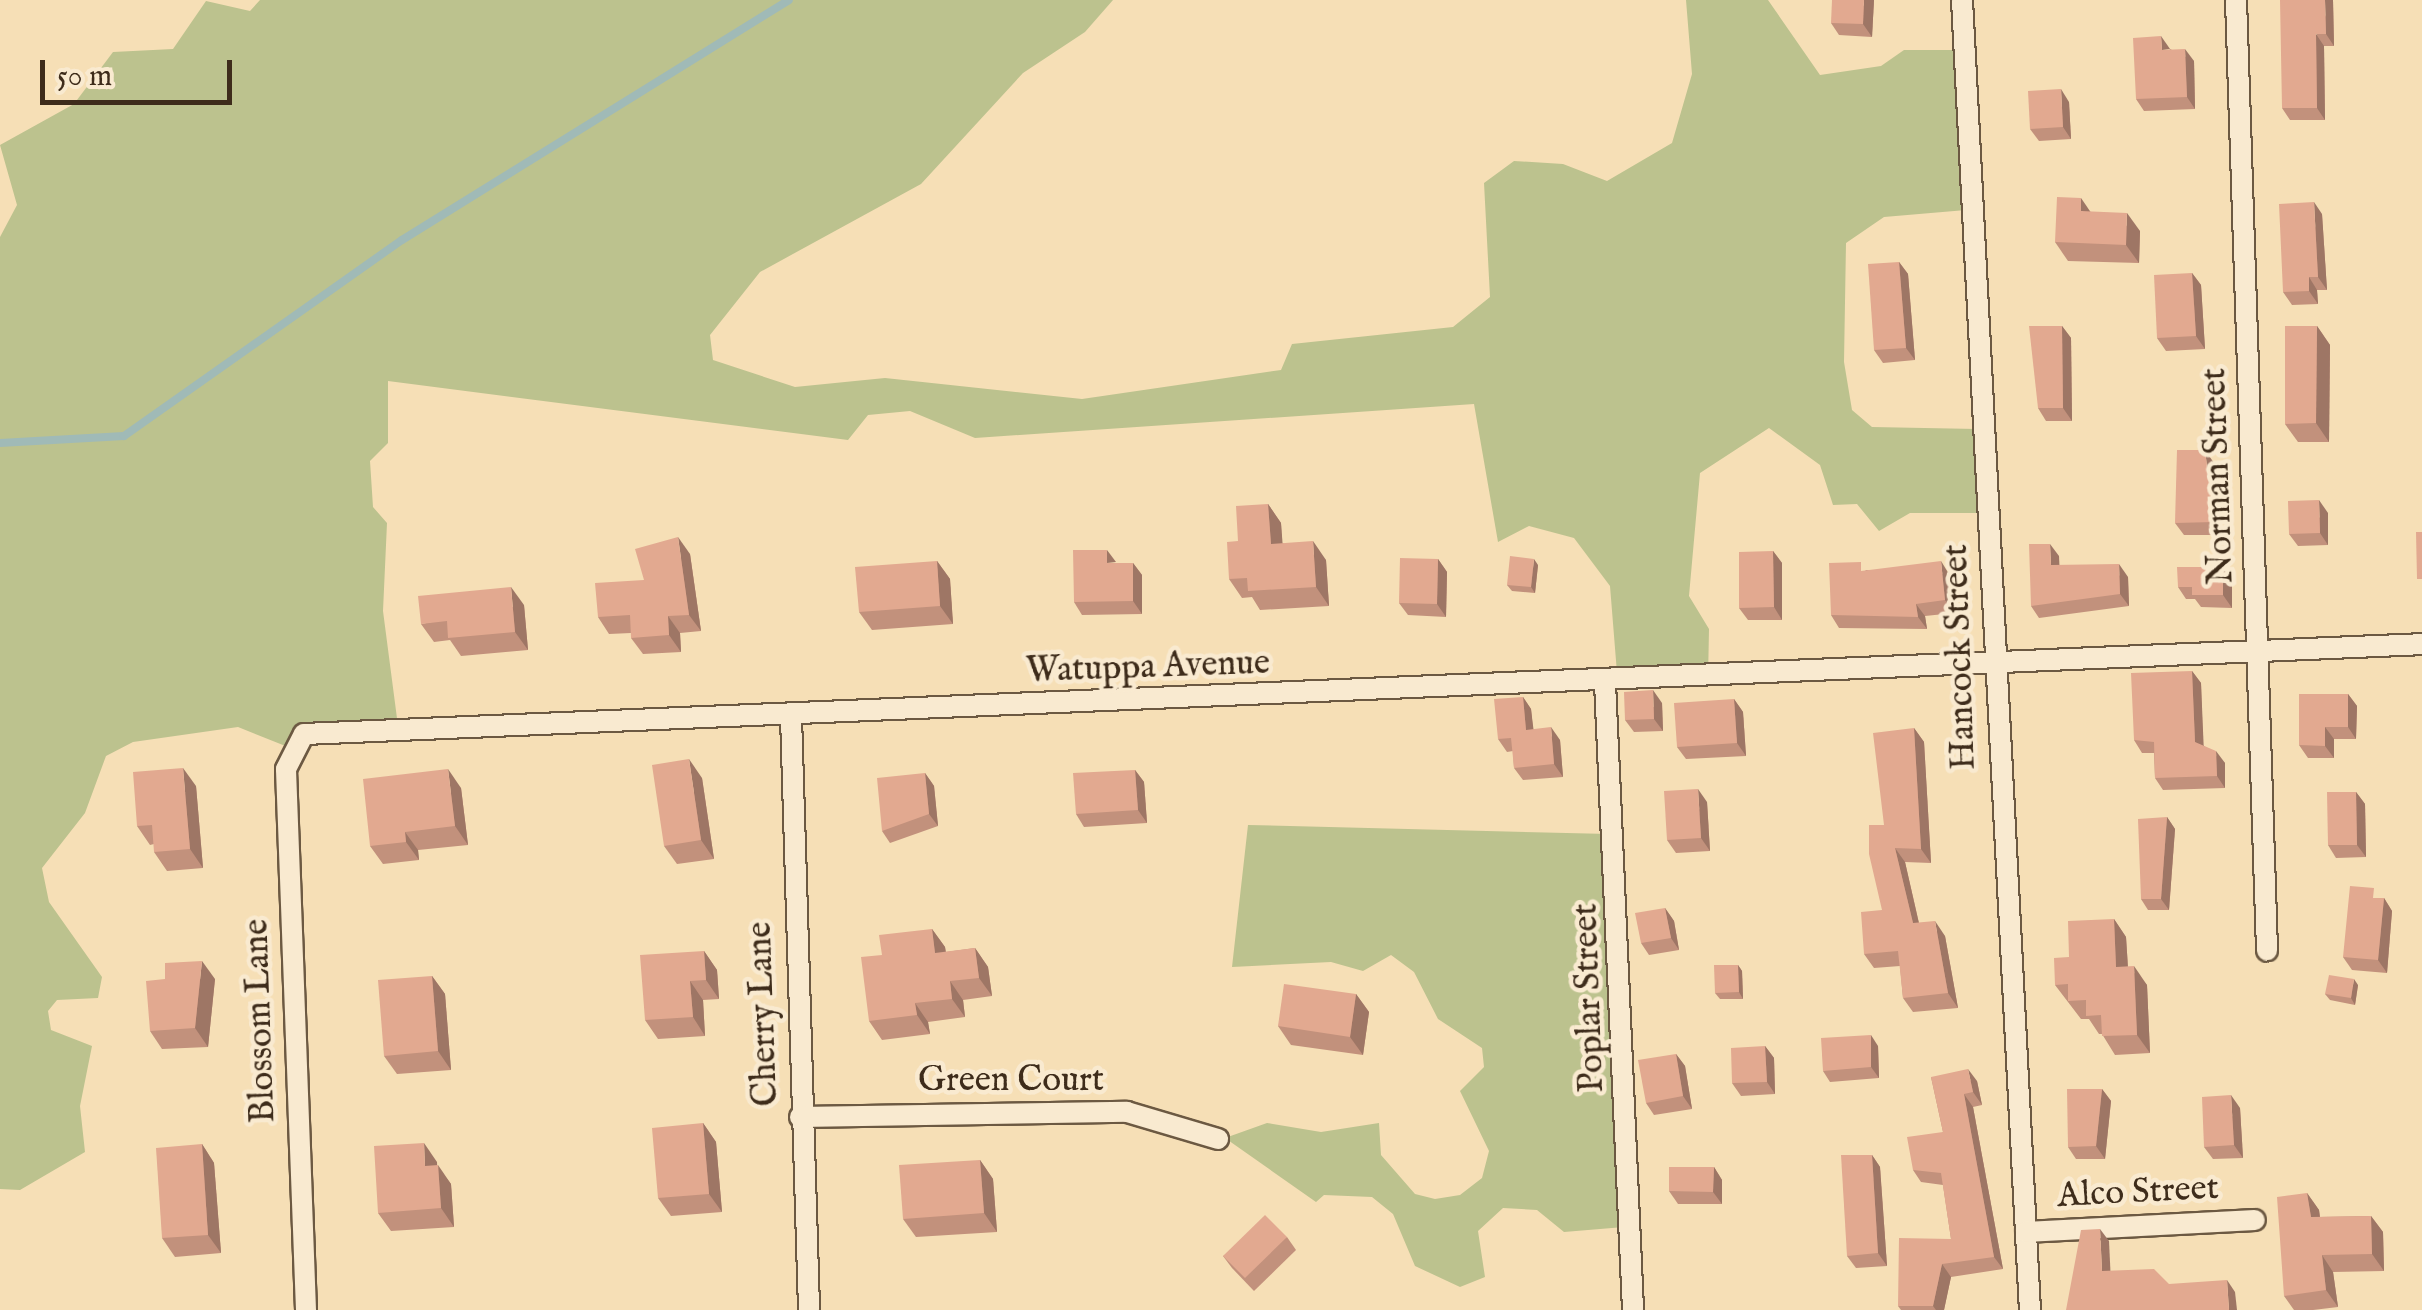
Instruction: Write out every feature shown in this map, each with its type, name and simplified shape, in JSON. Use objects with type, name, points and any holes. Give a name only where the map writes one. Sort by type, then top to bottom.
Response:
[{"type":"street","name":"Hancock Street","points":[[1962,0],[2028,1308]]},
{"type":"street","name":"Norman Street","points":[[2236,0],[2267,950]]},
{"type":"street","name":"Watuppa Avenue","points":[[304,734],[1605,684],[1994,656],[2422,644]]},
{"type":"street","name":"Poplar Street","points":[[1605,684],[1632,1310]]},
{"type":"street","name":"Cherry Lane","points":[[791,716],[808,1310]]},
{"type":"street","name":"Blossom Lane","points":[[304,734],[286,770],[306,1310]]},
{"type":"street","name":"Green Court","points":[[800,1117],[1127,1112],[1218,1140]]},
{"type":"street","name":"Alco Street","points":[[2026,1232],[2254,1220]]},
{"type":"green space","points":[[260,0],[1113,0],[1085,32],[1023,73],[921,184],[760,272],[710,335],[713,360],[795,387],[885,378],[1082,399],[1281,370],[1292,344],[1453,327],[1490,297],[1484,183],[1514,161],[1563,164],[1607,181],[1672,143],[1692,74],[1686,0],[1768,0],[1820,75],[1881,66],[1904,50],[1957,50],[1966,210],[1884,217],[1846,243],[1844,362],[1852,410],[1872,427],[1977,429],[1979,513],[1910,513],[1879,531],[1857,504],[1833,505],[1820,465],[1769,428],[1700,473],[1689,596],[1709,629],[1708,680],[1617,673],[1610,586],[1574,538],[1529,526],[1498,542],[1474,404],[975,438],[910,411],[868,415],[848,440],[388,381],[388,443],[370,461],[373,507],[387,523],[383,611],[398,726],[307,735],[293,749],[238,727],[133,742],[106,756],[85,813],[42,868],[49,902],[102,977],[98,998],[57,1000],[48,1011],[51,1030],[92,1046],[80,1106],[85,1152],[20,1190],[0,1189],[0,237],[17,205],[0,145],[74,104],[113,52],[173,49],[206,1],[250,11]]},
{"type":"green space","points":[[1248,825],[1609,834],[1624,1227],[1564,1232],[1537,1210],[1503,1208],[1478,1231],[1485,1277],[1460,1287],[1415,1266],[1393,1214],[1372,1197],[1324,1195],[1316,1202],[1225,1138],[1267,1123],[1321,1132],[1379,1123],[1381,1155],[1415,1194],[1435,1199],[1460,1195],[1482,1178],[1489,1151],[1460,1091],[1484,1067],[1482,1048],[1438,1019],[1414,972],[1391,955],[1363,971],[1331,962],[1232,967]]},
{"type":"building","points":[[1832,0],[1864,0],[1863,24],[1831,23]]},
{"type":"building","points":[[2280,0],[2325,0],[2326,34],[2316,34],[2317,108],[2282,108]]},
{"type":"building","points":[[2161,36],[2162,50],[2185,49],[2187,97],[2136,99],[2133,38]]},
{"type":"building","points":[[2061,89],[2063,127],[2030,129],[2028,91]]},
{"type":"building","points":[[2057,197],[2081,198],[2081,211],[2127,213],[2126,245],[2055,242]]},
{"type":"building","points":[[2314,202],[2318,277],[2309,277],[2309,291],[2283,292],[2279,204]]},
{"type":"building","points":[[1899,262],[1906,348],[1874,350],[1868,264]]},
{"type":"building","points":[[2192,273],[2196,336],[2157,338],[2154,275]]},
{"type":"building","points":[[2029,326],[2062,326],[2063,408],[2038,408]]},
{"type":"building","points":[[2285,326],[2317,326],[2316,423],[2285,424]]},
{"type":"building","points":[[2177,450],[2205,450],[2214,522],[2175,523]]},
{"type":"building","points":[[2319,500],[2320,533],[2289,534],[2288,501]]},
{"type":"building","points":[[1268,504],[1271,544],[1313,541],[1316,587],[1248,591],[1247,578],[1229,579],[1227,542],[1238,541],[1236,506]]},
{"type":"building","points":[[2416,532],[2422,532],[2422,579],[2417,579]]},
{"type":"building","points":[[678,537],[689,615],[668,616],[669,635],[631,638],[630,615],[598,617],[595,583],[644,580],[635,549]]},
{"type":"building","points":[[2029,544],[2050,544],[2051,565],[2119,564],[2120,594],[2031,606]]},
{"type":"building","points":[[1073,550],[1107,550],[1107,563],[1133,563],[1133,601],[1074,602]]},
{"type":"building","points":[[1773,551],[1774,607],[1739,608],[1739,552]]},
{"type":"building","points":[[1510,556],[1534,559],[1531,587],[1507,585]]},
{"type":"building","points":[[1400,558],[1438,559],[1437,604],[1399,603]]},
{"type":"building","points":[[937,561],[940,606],[859,612],[855,567]]},
{"type":"building","points":[[1941,561],[1945,600],[1916,604],[1918,617],[1831,615],[1829,563],[1861,562],[1861,571]]},
{"type":"building","points":[[2177,567],[2223,567],[2223,595],[2192,595],[2192,587],[2178,587]]},
{"type":"building","points":[[511,587],[515,632],[448,638],[447,621],[421,624],[418,596]]},
{"type":"building","points":[[2192,671],[2195,742],[2216,751],[2217,776],[2155,778],[2154,742],[2134,740],[2131,673]]},
{"type":"building","points":[[1653,690],[1654,719],[1625,720],[1624,692]]},
{"type":"building","points":[[2299,694],[2348,694],[2348,727],[2325,727],[2325,746],[2299,745]]},
{"type":"building","points":[[1523,697],[1526,730],[1551,727],[1554,764],[1514,768],[1511,738],[1498,739],[1494,699]]},
{"type":"building","points":[[1734,699],[1737,743],[1677,747],[1674,703]]},
{"type":"building","points":[[1914,728],[1921,849],[1895,848],[1913,923],[1935,921],[1948,993],[1903,998],[1898,951],[1864,954],[1861,912],[1882,910],[1869,854],[1869,825],[1884,825],[1873,733]]},
{"type":"building","points":[[689,759],[701,840],[664,846],[652,765]]},
{"type":"building","points":[[183,768],[190,849],[154,852],[152,825],[137,826],[133,772]]},
{"type":"building","points":[[448,769],[455,826],[405,832],[406,842],[370,846],[363,779]]},
{"type":"building","points":[[1135,770],[1138,810],[1076,814],[1073,773]]},
{"type":"building","points":[[925,773],[929,814],[882,831],[877,778]]},
{"type":"building","points":[[1698,789],[1701,838],[1667,840],[1664,791]]},
{"type":"building","points":[[2327,792],[2356,792],[2357,845],[2328,845]]},
{"type":"building","points":[[2167,817],[2161,899],[2141,899],[2138,819]]},
{"type":"building","points":[[2350,886],[2374,888],[2373,898],[2384,898],[2378,960],[2343,957]]},
{"type":"building","points":[[1665,908],[1671,938],[1641,943],[1635,913]]},
{"type":"building","points":[[2114,919],[2116,967],[2134,966],[2137,1035],[2102,1036],[2101,1015],[2086,1016],[2086,1000],[2068,1001],[2068,984],[2055,985],[2054,958],[2069,957],[2068,921]]},
{"type":"building","points":[[932,929],[935,953],[975,948],[979,978],[950,981],[952,999],[915,1003],[917,1015],[869,1021],[861,957],[882,955],[879,935]]},
{"type":"building","points":[[704,951],[706,980],[690,981],[693,1017],[645,1020],[640,955]]},
{"type":"building","points":[[202,961],[195,1028],[150,1031],[146,981],[165,979],[165,963]]},
{"type":"building","points":[[1714,965],[1738,965],[1739,992],[1715,993]]},
{"type":"building","points":[[2329,975],[2354,979],[2351,998],[2325,994]]},
{"type":"building","points":[[432,976],[438,1051],[384,1056],[378,980]]},
{"type":"building","points":[[1284,984],[1356,994],[1350,1037],[1278,1026]]},
{"type":"building","points":[[1871,1035],[1871,1067],[1823,1071],[1821,1038]]},
{"type":"building","points":[[1765,1046],[1767,1082],[1732,1083],[1731,1048]]},
{"type":"building","points":[[1676,1054],[1683,1096],[1646,1103],[1638,1060]]},
{"type":"building","points":[[1968,1069],[1973,1092],[1964,1094],[1994,1257],[1942,1264],[1933,1306],[1898,1306],[1899,1238],[1951,1239],[1941,1173],[1913,1170],[1907,1137],[1943,1132],[1931,1077]]},
{"type":"building","points":[[2067,1089],[2102,1089],[2096,1146],[2068,1147]]},
{"type":"building","points":[[2231,1095],[2234,1145],[2204,1147],[2202,1097]]},
{"type":"building","points":[[703,1123],[709,1194],[658,1198],[652,1128]]},
{"type":"building","points":[[424,1143],[425,1166],[438,1165],[441,1208],[378,1213],[374,1146]]},
{"type":"building","points":[[202,1144],[208,1235],[162,1238],[156,1148]]},
{"type":"building","points":[[1841,1155],[1872,1155],[1878,1253],[1847,1256]]},
{"type":"building","points":[[980,1160],[984,1213],[903,1219],[899,1165]]},
{"type":"building","points":[[1669,1167],[1714,1167],[1713,1192],[1669,1191]]},
{"type":"building","points":[[2307,1193],[2311,1217],[2371,1216],[2372,1254],[2322,1255],[2326,1290],[2284,1296],[2277,1197]]},
{"type":"building","points":[[1265,1215],[1287,1237],[1245,1278],[1223,1256]]},
{"type":"building","points":[[2100,1229],[2102,1271],[2154,1269],[2169,1284],[2227,1280],[2229,1310],[2066,1310],[2081,1230]]},
{"type":"waterway","points":[[0,443],[124,436],[402,240],[789,0]]}]
